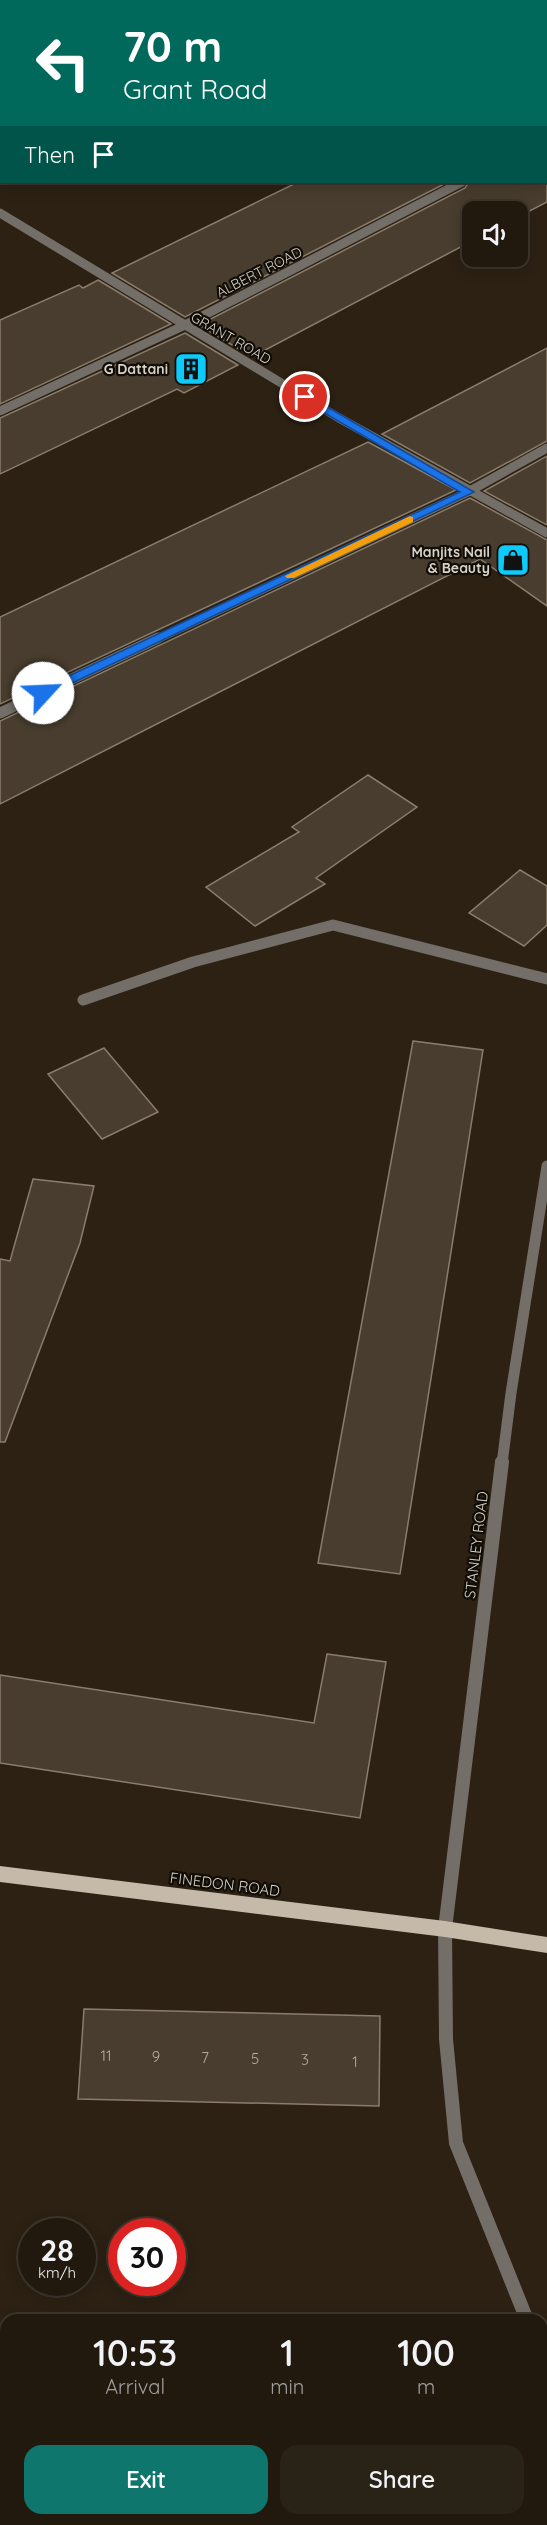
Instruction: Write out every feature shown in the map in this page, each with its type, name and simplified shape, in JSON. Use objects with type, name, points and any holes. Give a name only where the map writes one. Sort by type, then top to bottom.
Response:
[{"type":"main road","name":"FINEDON ROAD","points":[[0,1874],[446,1929],[547,1945]]},
{"type":"street","name":"ALBERT ROAD","points":[[0,411],[183,326],[460,183]]},
{"type":"street","name":"GRANT ROAD","points":[[0,213],[183,326],[468,492],[547,533]]},
{"type":"street","points":[[0,713],[468,492],[547,448]]},
{"type":"street","points":[[83,1000],[193,962],[333,924],[547,979]]},
{"type":"street","name":"STANLEY ROAD","points":[[525,2314],[456,2143],[446,2038],[446,1929],[511,1393],[547,1166]]},
{"type":"building","points":[[296,183],[446,183],[185,317],[112,273]]},
{"type":"building","points":[[468,183],[547,183],[547,202],[528,212],[528,201],[462,201],[462,246],[252,357],[199,325],[465,188]]},
{"type":"building","points":[[98,280],[171,324],[0,404],[0,320],[79,285],[83,288]]},
{"type":"building","points":[[185,333],[238,365],[184,393],[177,389],[0,474],[0,418]]},
{"type":"building","points":[[547,348],[547,441],[470,483],[382,434]]},
{"type":"building","points":[[368,442],[456,490],[0,704],[0,617]]},
{"type":"building","points":[[547,456],[547,525],[484,491]]},
{"type":"building","points":[[470,498],[547,540],[547,606],[480,559],[0,804],[0,721]]},
{"type":"building","points":[[368,775],[417,807],[316,878],[325,884],[255,926],[206,887],[299,832],[292,827]]},
{"type":"building","points":[[520,870],[547,886],[547,925],[524,946],[469,913]]},
{"type":"building","points":[[413,1041],[483,1050],[400,1574],[318,1563]]},
{"type":"building","points":[[104,1048],[158,1112],[102,1139],[48,1074]]},
{"type":"building","points":[[33,1179],[94,1186],[80,1243],[5,1442],[0,1442],[0,1259],[10,1261]]},
{"type":"building","points":[[327,1654],[386,1662],[360,1818],[0,1763],[0,1675],[314,1723]]},
{"type":"building","points":[[84,2009],[380,2016],[379,2106],[78,2099]]},
{"type":"slow traffic","points":[[290,576],[410,520]]},
{"type":"place","name":"G Dattani","points":[[191,369]]},
{"type":"place","name":"Manjits Nail & Beauty","points":[[513,560]]},
{"type":"route","points":[[43,693],[468,492],[305,397]]}]
